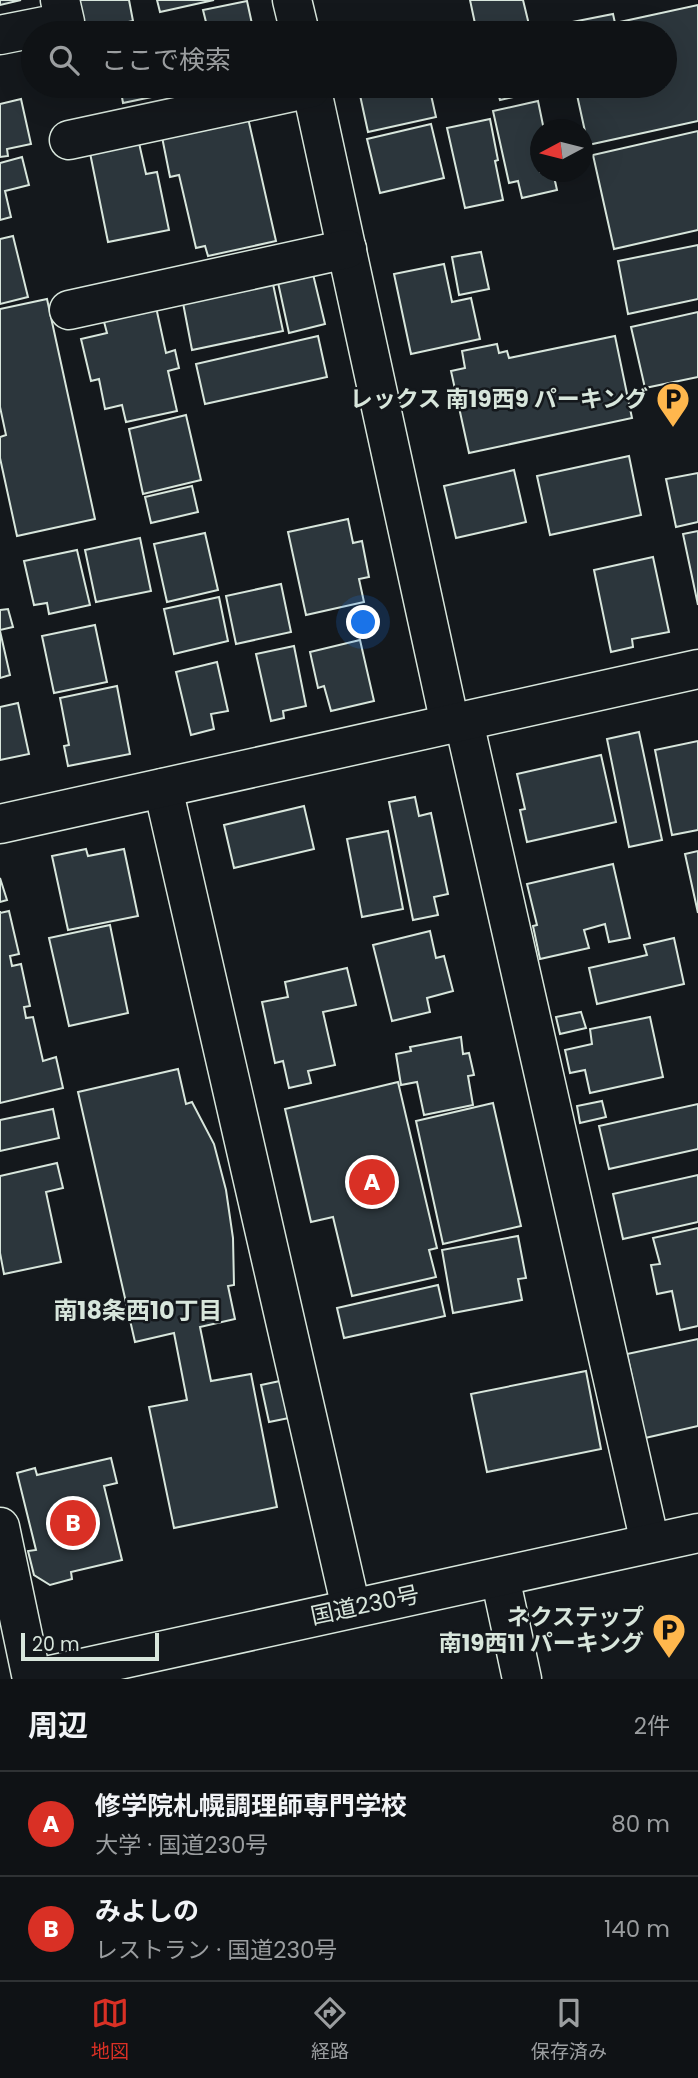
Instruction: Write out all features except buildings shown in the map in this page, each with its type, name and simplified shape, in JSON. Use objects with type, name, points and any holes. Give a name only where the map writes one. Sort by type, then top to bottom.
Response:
[{"type":"main road","points":[[60,0],[65,21]]},
{"type":"main road","points":[[292,0],[297,21]]},
{"type":"main road","points":[[0,35],[21,31]]},
{"type":"main road","points":[[69,140],[261,98]]},
{"type":"main road","points":[[313,98],[650,1543]]},
{"type":"main road","points":[[69,310],[347,249]]},
{"type":"main road","points":[[0,824],[698,670]]},
{"type":"main road","points":[[163,788],[351,1608]]},
{"type":"main road","points":[[0,1527],[32,1679]]},
{"type":"main road","name":"国道230号","points":[[32,1679],[145,1667],[351,1608],[698,1533]]},
{"type":"main road","points":[[500,1577],[522,1679]]},
{"type":"place","name":"レックス 南19西9 パーキング","points":[[673,429]]},
{"type":"place","name":"修学院札幌調理師専門学校","points":[[372,1182]]},
{"type":"place","name":"みよしの","points":[[73,1523]]},
{"type":"place","name":"ネクステップ 南19西11 パーキング","points":[[669,1660]]},
{"type":"district","name":"南18条西10丁目","points":[[138,1311]]}]
